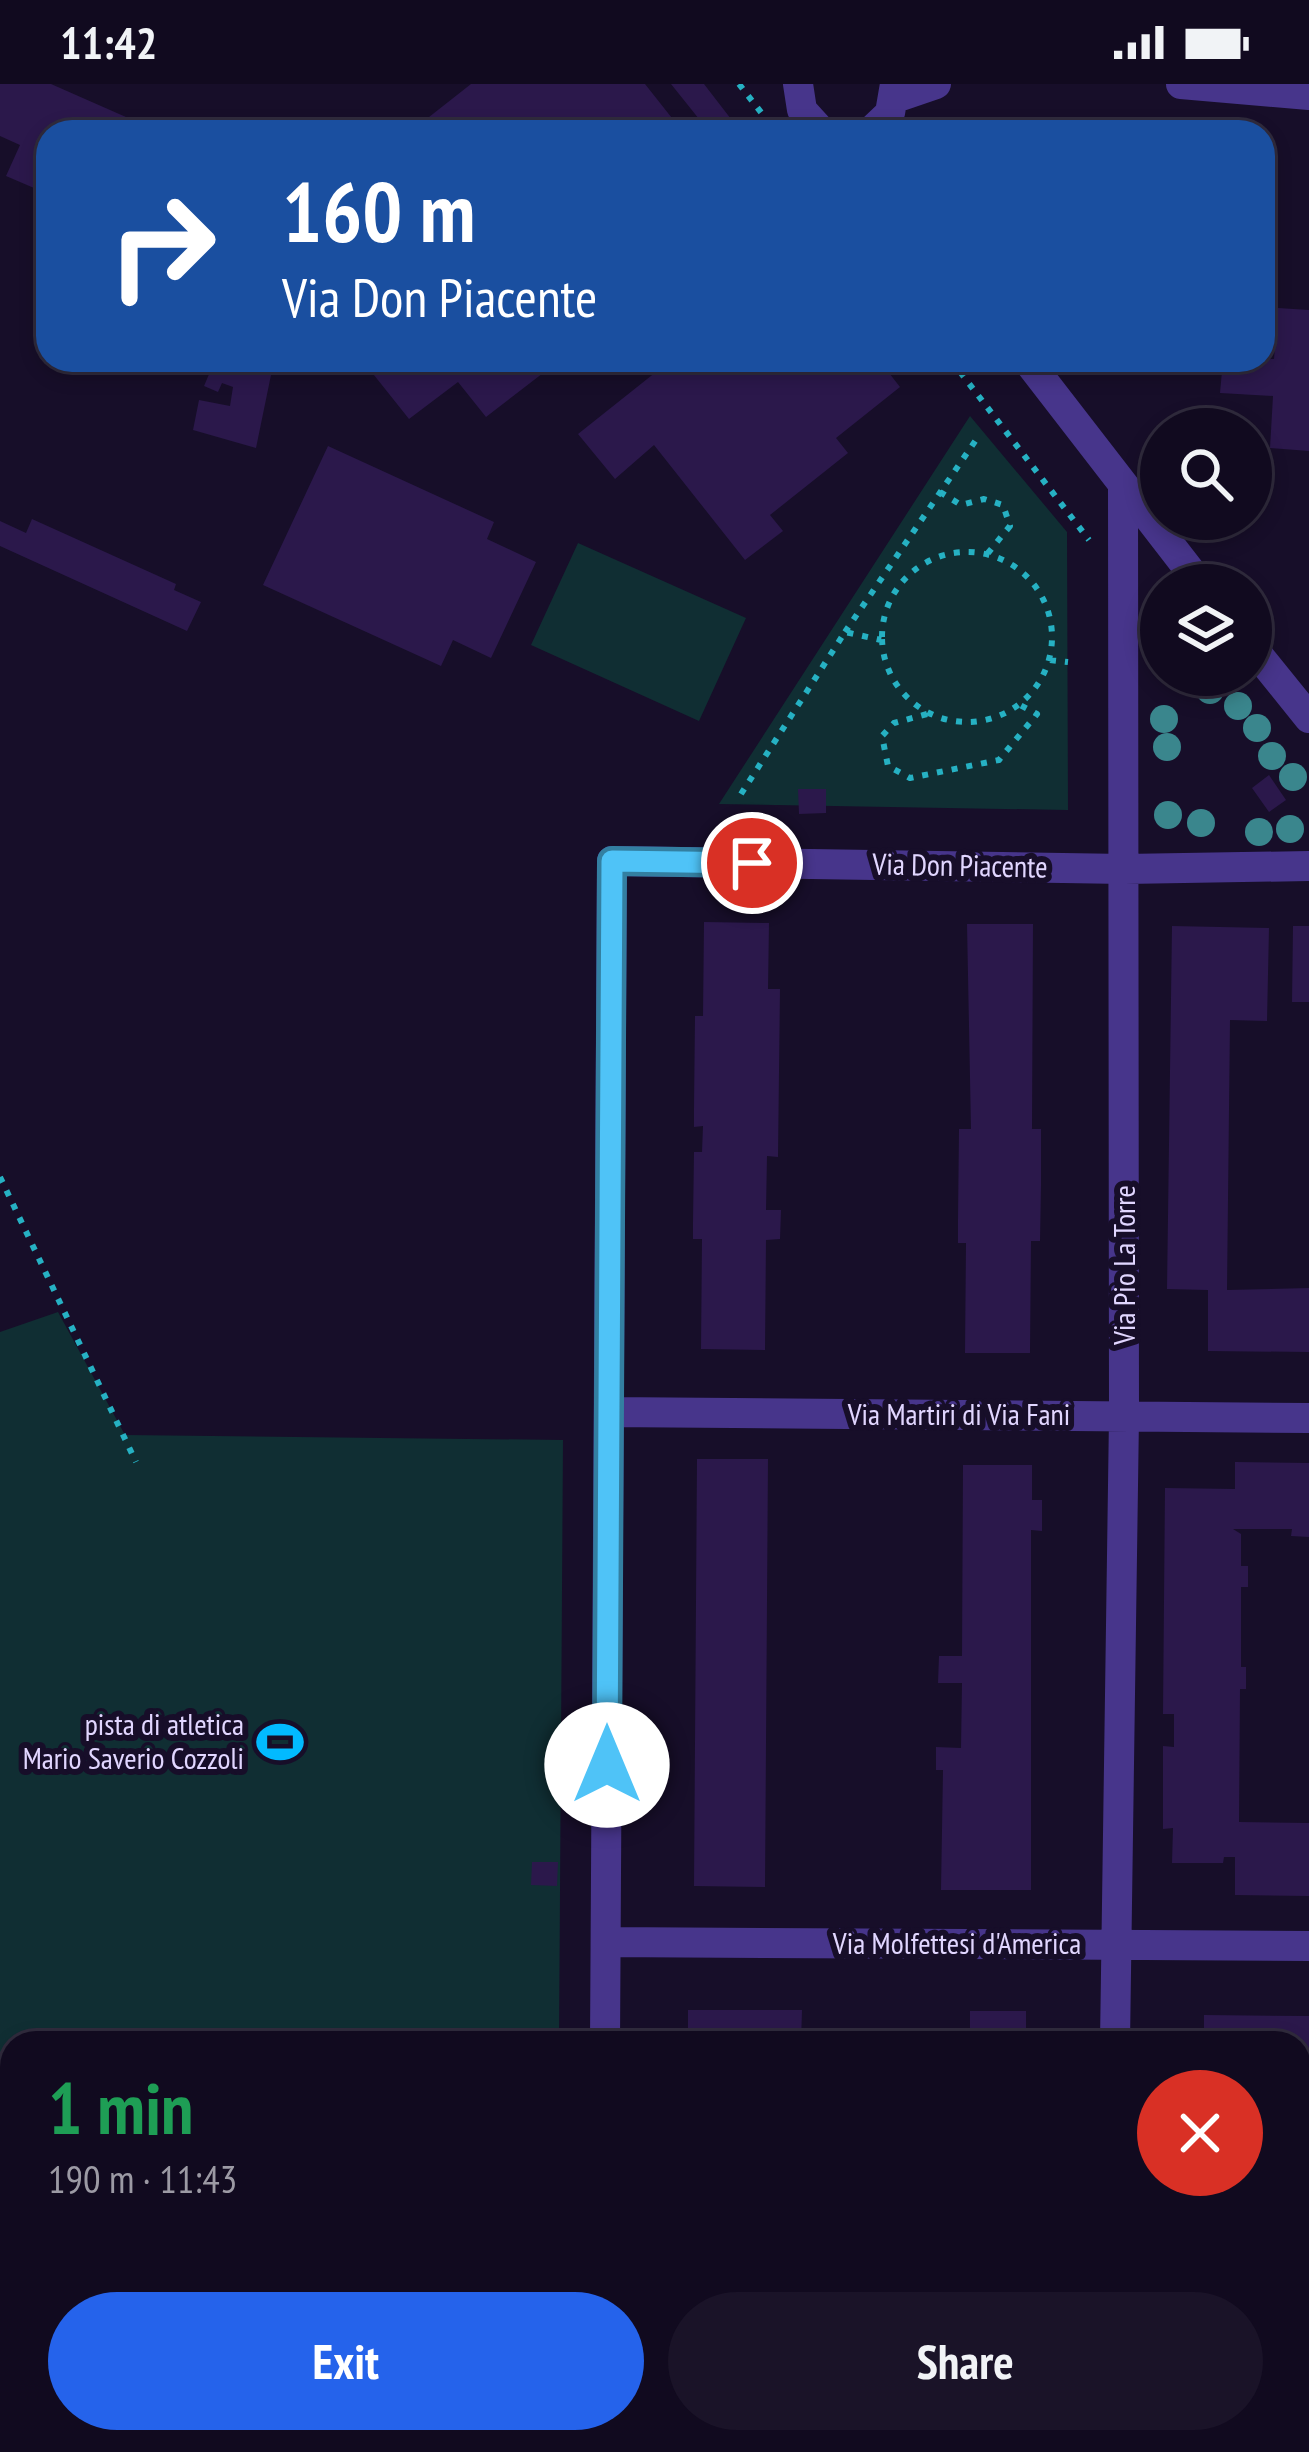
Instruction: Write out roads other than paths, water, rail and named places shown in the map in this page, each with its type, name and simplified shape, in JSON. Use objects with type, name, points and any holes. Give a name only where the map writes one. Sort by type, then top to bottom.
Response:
[{"type":"street","points":[[883,120],[890,113],[895,91],[936,84]]},
{"type":"street","points":[[1181,84],[1309,94]]},
{"type":"street","points":[[795,88],[810,120]]},
{"type":"street","points":[[1036,372],[1185,564]]},
{"type":"street","name":"Via Pio La Torre","points":[[1115,2031],[1124,1416],[1123,488]]},
{"type":"street","points":[[1272,672],[1309,718]]},
{"type":"street","name":"Via Don Piacente","points":[[609,1412],[612,861],[1125,869],[1309,866]]},
{"type":"street","points":[[605,2031],[609,1412]]},
{"type":"street","name":"Via Martiri di Via Fani","points":[[609,1412],[1309,1418]]},
{"type":"street","name":"Via Molfettesi d'America","points":[[606,1942],[1309,1946]]},
{"type":"place","name":"pista di atletica Mario Saverio Cozzoli","points":[[280,1742]]}]
